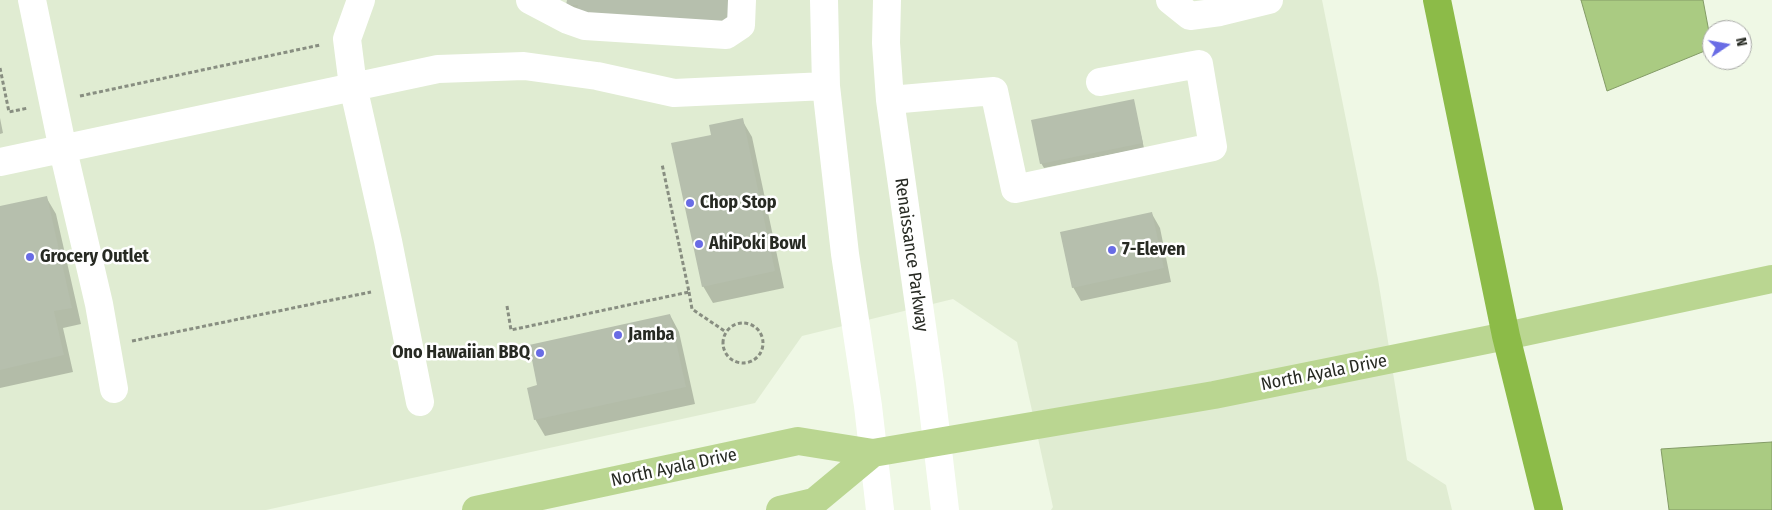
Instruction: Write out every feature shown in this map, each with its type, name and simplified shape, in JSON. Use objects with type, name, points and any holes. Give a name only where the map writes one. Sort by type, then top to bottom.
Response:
[{"type":"highway","points":[[1436,0],[1506,336],[1549,510]]},
{"type":"main road","name":"North Ayala Drive","points":[[476,510],[798,442],[874,453],[1214,395],[1506,336],[1772,279]]},
{"type":"main road","name":"North Ayala Drive","points":[[780,510],[814,502],[874,453]]},
{"type":"street","points":[[32,0],[63,150],[99,304],[114,389]]},
{"type":"street","points":[[361,0],[347,38],[353,86],[388,241],[420,402]]},
{"type":"street","points":[[530,0],[568,20],[585,26],[726,35],[741,25],[742,0]]},
{"type":"street","points":[[824,0],[826,86],[845,254],[874,453],[880,510]]},
{"type":"street","name":"Renaissance Parkway","points":[[887,0],[886,43],[890,100],[930,383],[944,510]]},
{"type":"street","points":[[1170,0],[1190,16],[1220,12],[1269,0]]},
{"type":"street","points":[[890,100],[994,91],[1015,189],[1212,147],[1199,64],[1100,82]]},
{"type":"street","points":[[0,162],[438,69],[524,66],[597,76],[674,92],[826,86]]},
{"type":"path","points":[[72,98],[328,43]]},
{"type":"path","points":[[0,68],[9,112],[35,106]]},
{"type":"path","points":[[662,164],[692,309],[726,332]]},
{"type":"path","points":[[124,343],[379,291]]},
{"type":"path","points":[[507,306],[512,330],[689,292]]},
{"type":"path","points":[[738,324],[750,325],[756,329],[762,341],[760,353],[750,362],[732,360],[727,355],[722,343],[726,332],[738,324]]},
{"type":"shaded area","points":[[0,0],[1322,0],[1378,279],[1407,460],[1446,485],[1452,510],[1051,510],[1053,507],[1017,342],[953,299],[802,336],[755,403],[266,510],[0,510]]},
{"type":"shaded area","points":[[1581,0],[1703,0],[1707,20],[1702,20],[1702,52],[1607,91]]},
{"type":"shaded area","points":[[1772,442],[1772,510],[1669,510],[1661,449]]},
{"type":"building","points":[[567,0],[733,0],[732,23],[577,13],[578,5],[566,5]]},
{"type":"building","points":[[1134,99],[1143,143],[1040,164],[1031,120]]},
{"type":"building","points":[[743,118],[775,271],[702,287],[671,143],[711,135],[709,125]]},
{"type":"building","name":"Grocery Outlet","points":[[47,196],[72,308],[54,311],[64,355],[0,370],[0,206]]},
{"type":"building","name":"7-Eleven","points":[[1152,212],[1164,268],[1072,288],[1060,232]]},
{"type":"building","points":[[670,314],[686,387],[534,420],[527,388],[537,385],[529,345]]},
{"type":"place","name":"Chop Stop","points":[[690,203]]},
{"type":"place","name":"AhiPoki Bowl","points":[[699,244]]},
{"type":"place","name":"7-Eleven","points":[[1112,250]]},
{"type":"place","name":"Grocery Outlet","points":[[30,257]]},
{"type":"place","name":"Jamba","points":[[618,335]]},
{"type":"place","name":"Ono Hawaiian BBQ","points":[[540,353]]}]
